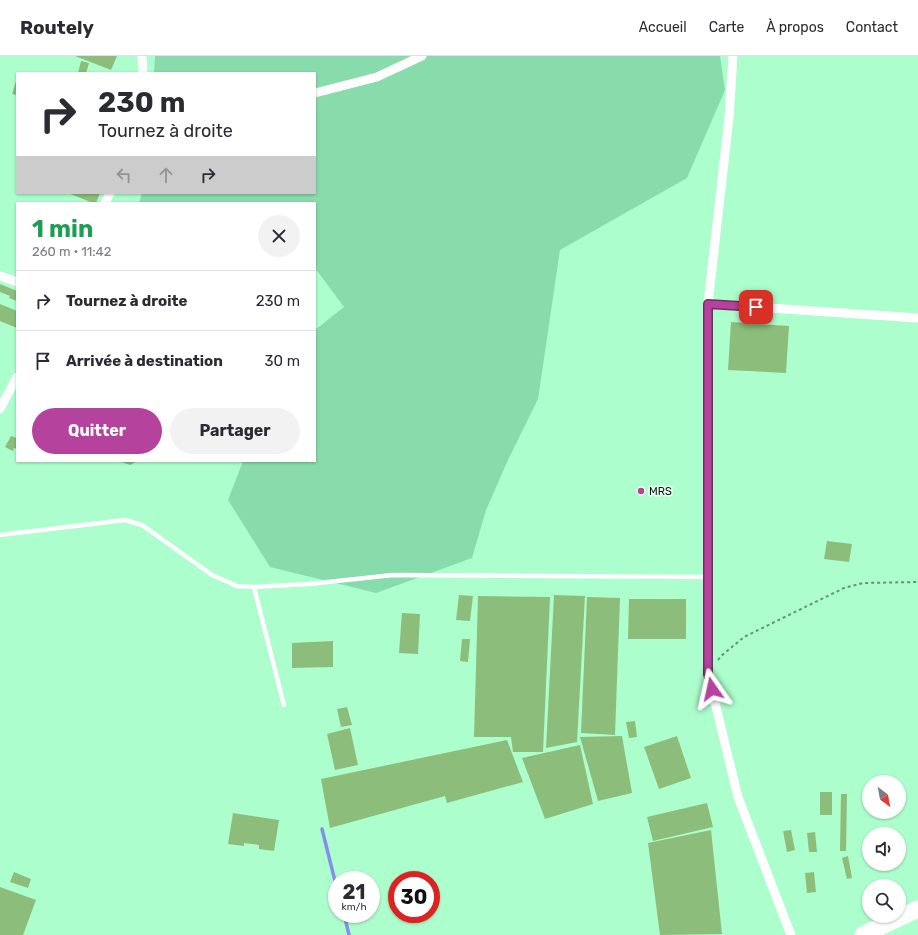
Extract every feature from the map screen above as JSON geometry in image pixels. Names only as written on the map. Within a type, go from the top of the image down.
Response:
[{"type":"highway","points":[[863,935],[918,909]]},
{"type":"street","points":[[142,56],[143,72]]},
{"type":"street","points":[[316,93],[377,77],[422,56]]},
{"type":"street","points":[[733,56],[729,118],[708,304],[708,674],[738,798],[791,935]]},
{"type":"street","points":[[0,276],[16,282]]},
{"type":"street","points":[[708,304],[918,318]]},
{"type":"street","points":[[0,409],[16,379]]},
{"type":"lane","points":[[0,534],[125,520],[142,525],[212,574],[237,586],[254,587],[309,584],[393,576],[708,577]]},
{"type":"lane","points":[[254,587],[284,705]]},
{"type":"path","points":[[708,674],[721,656],[744,637],[844,588],[863,583],[918,582]]},
{"type":"green space","points":[[155,56],[720,56],[725,90],[687,178],[560,250],[538,399],[508,460],[486,510],[472,558],[376,593],[270,567],[228,500],[243,462],[316,462],[316,329],[344,307],[316,269],[316,202],[139,202],[142,194],[316,194],[316,72],[154,72]]},
{"type":"building","points":[[75,56],[117,56],[111,70]]},
{"type":"building","points":[[81,61],[89,63],[86,72],[78,72]]},
{"type":"building","points":[[16,81],[16,95],[12,94]]},
{"type":"building","points":[[70,194],[100,194],[96,202],[90,202]]},
{"type":"building","points":[[0,284],[16,291],[16,301],[9,298],[10,296],[0,292]]},
{"type":"building","points":[[0,304],[16,311],[16,328],[0,321]]},
{"type":"building","points":[[731,322],[789,326],[786,373],[728,370]]},
{"type":"building","points":[[11,436],[16,438],[16,449],[14,448],[13,451],[5,447]]},
{"type":"building","points":[[122,462],[135,462],[130,465]]},
{"type":"building","points":[[827,541],[852,544],[849,562],[824,559]]},
{"type":"building","points":[[459,595],[473,596],[470,621],[456,620]]},
{"type":"building","points":[[554,595],[585,596],[577,742],[546,748]]},
{"type":"building","points":[[478,596],[550,597],[543,752],[513,752],[511,737],[474,737]]},
{"type":"building","points":[[587,597],[620,598],[615,735],[581,733]]},
{"type":"building","points":[[629,599],[686,599],[686,639],[628,639]]},
{"type":"building","points":[[402,613],[420,614],[418,654],[399,653]]},
{"type":"building","points":[[462,639],[470,639],[468,662],[460,661]]},
{"type":"building","points":[[333,641],[333,667],[292,668],[292,643]]},
{"type":"building","points":[[347,707],[352,725],[341,727],[337,709]]},
{"type":"building","points":[[635,721],[637,737],[629,738],[626,722]]},
{"type":"building","points":[[350,728],[358,765],[335,770],[327,734]]},
{"type":"building","points":[[622,736],[632,793],[598,801],[580,737]]},
{"type":"building","points":[[677,736],[691,778],[659,789],[644,747]]},
{"type":"building","points":[[507,740],[523,782],[447,803],[445,796],[330,828],[321,779]]},
{"type":"building","points":[[580,745],[593,804],[545,819],[522,758]]},
{"type":"building","points":[[820,792],[832,792],[832,815],[820,815]]},
{"type":"building","points":[[841,794],[847,794],[846,851],[840,851]]},
{"type":"building","points":[[707,803],[713,827],[653,841],[647,817]]},
{"type":"building","points":[[233,813],[279,820],[274,851],[259,849],[259,845],[244,843],[244,846],[228,844]]},
{"type":"building","points":[[711,830],[722,934],[660,935],[648,843]]},
{"type":"building","points":[[791,830],[795,850],[787,852],[783,831]]},
{"type":"building","points":[[815,832],[817,852],[809,852],[807,833]]},
{"type":"building","points":[[848,856],[852,878],[847,879],[842,858]]},
{"type":"building","points":[[14,872],[31,879],[28,888],[10,882]]},
{"type":"building","points":[[814,872],[816,892],[807,893],[805,873]]},
{"type":"building","points":[[0,887],[36,900],[23,935],[0,935]]},
{"type":"waterway","points":[[322,829],[332,871]]},
{"type":"waterway","points":[[346,923],[349,935]]},
{"type":"place","name":"MRS","points":[[641,491]]},
{"type":"route","points":[[712,689],[708,674],[708,304],[756,307]]}]
